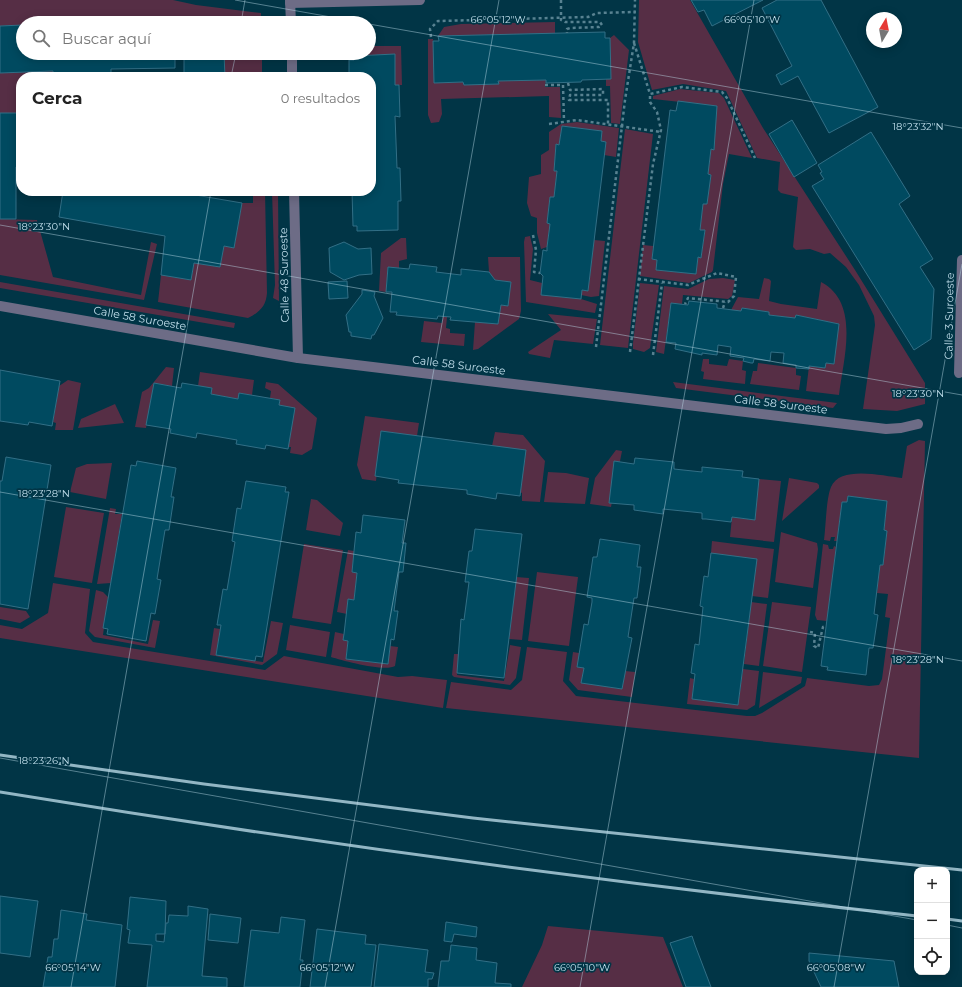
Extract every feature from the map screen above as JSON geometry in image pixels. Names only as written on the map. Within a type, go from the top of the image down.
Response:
[{"type":"street","points":[[291,16],[290,1],[420,0]]},
{"type":"street","points":[[292,60],[292,72]]},
{"type":"street","name":"Calle 48 Suroeste","points":[[294,196],[298,358]]},
{"type":"street","name":"Calle 3 Suroeste","points":[[959,373],[962,260]]},
{"type":"street","name":"Calle 58 Suroeste","points":[[0,306],[298,358],[886,429],[901,428],[918,424]]},
{"type":"path","points":[[561,0],[561,20],[566,22],[600,22],[602,24],[599,27],[570,28],[567,29],[567,33]]},
{"type":"path","points":[[596,347],[634,43],[635,0]]},
{"type":"path","points":[[430,37],[430,29],[438,21],[588,17],[597,13],[635,12]]},
{"type":"path","points":[[630,352],[653,164],[661,132],[660,121],[657,112],[650,102],[650,94],[634,43]]},
{"type":"path","points":[[568,83],[570,90],[603,89],[603,95],[570,95],[569,100],[608,100],[608,124]]},
{"type":"path","points":[[545,85],[563,85],[564,121]]},
{"type":"path","points":[[650,94],[682,87],[722,92],[727,98],[755,158]]},
{"type":"path","points":[[549,124],[577,120],[661,132]]},
{"type":"path","points":[[533,235],[536,250],[534,272],[540,273]]},
{"type":"path","points":[[638,280],[688,285],[717,273],[736,277],[734,296],[732,300],[725,302],[688,298],[685,304]]},
{"type":"path","points":[[652,355],[662,283]]},
{"type":"path","points":[[724,308],[725,302]]},
{"type":"path","points":[[810,632],[815,633],[814,646],[818,648],[823,627],[826,626]]},
{"type":"shaded area","points":[[0,0],[173,0],[196,5],[261,13],[261,16],[16,16],[16,25],[0,26]]},
{"type":"shaded area","points":[[639,0],[690,0],[763,128],[855,270],[925,383],[925,404],[897,411],[863,409],[875,325],[874,316],[859,285],[846,267],[830,253],[824,254],[810,249],[796,250],[793,247],[798,197],[781,193],[778,190],[780,162],[757,158],[726,91],[683,84],[652,90],[638,42]]},
{"type":"shaded area","points":[[555,22],[555,34],[438,36],[444,27],[461,24]]},
{"type":"shaded area","points":[[614,35],[629,50],[620,124],[611,123],[610,86],[606,86],[606,79],[611,79],[610,38]]},
{"type":"shaded area","points":[[428,39],[433,39],[434,83],[463,82],[464,85],[498,84],[498,81],[546,80],[545,87],[560,87],[561,118],[549,117],[549,96],[441,99],[442,114],[439,122],[431,123],[428,115]]},
{"type":"shaded area","points":[[376,46],[401,46],[402,85],[395,85],[395,54],[376,55]]},
{"type":"shaded area","points":[[224,60],[262,60],[262,72],[225,72]]},
{"type":"shaded area","points":[[53,71],[53,72],[26,72]]},
{"type":"shaded area","points":[[16,72],[16,113],[0,113],[0,73]]},
{"type":"shaded area","points":[[680,89],[719,93],[724,98],[752,158],[729,154],[723,184],[713,270],[712,272],[689,283],[640,276],[643,245],[653,246],[652,259],[657,260],[656,270],[696,274],[698,257],[701,257],[705,231],[700,230],[703,204],[707,204],[711,175],[708,174],[711,149],[714,150],[717,106],[653,99],[653,96]]},
{"type":"shaded area","points":[[577,122],[619,128],[616,157],[604,155],[606,142],[601,141],[602,131],[562,126],[559,145],[556,144],[554,170],[557,171],[554,197],[550,197],[547,223],[550,224],[547,247],[541,249],[537,233],[537,218],[531,216],[527,203],[529,177],[541,174],[541,155],[549,150],[549,132],[561,124]]},
{"type":"shaded area","points":[[625,129],[653,134],[628,348],[600,345]]},
{"type":"shaded area","points":[[253,196],[265,196],[267,293],[262,308],[248,318],[158,302],[161,275],[191,280],[194,263],[220,267],[224,246],[234,248],[242,203],[253,203]]},
{"type":"shaded area","points":[[272,196],[278,196],[279,301],[273,298],[275,285]]},
{"type":"shaded area","points":[[0,219],[37,220],[53,277],[141,295],[151,242],[157,244],[144,300],[0,275]]},
{"type":"shaded area","points":[[530,236],[533,249],[530,280],[542,283],[541,295],[581,299],[597,304],[595,313],[526,302],[524,242],[525,237]]},
{"type":"shaded area","points":[[401,238],[406,238],[407,259],[399,261],[399,268],[388,267],[386,292],[379,291],[381,253]]},
{"type":"shaded area","points":[[594,240],[605,241],[599,296],[591,297],[581,295],[582,290],[588,291]]},
{"type":"shaded area","points":[[488,257],[520,257],[521,311],[519,319],[478,349],[473,350],[475,322],[498,324],[501,305],[508,306],[510,282],[495,280],[489,272]]},
{"type":"shaded area","points":[[723,278],[735,280],[732,296],[728,299],[683,295],[682,304],[671,303],[664,354],[656,352],[664,286],[688,289],[709,279]]},
{"type":"shaded area","points":[[764,278],[771,281],[769,301],[781,304],[817,309],[821,282],[833,291],[841,304],[845,318],[846,333],[846,349],[839,395],[806,391],[809,366],[824,368],[826,363],[834,364],[839,324],[796,315],[795,318],[769,315],[769,312],[742,308],[741,311],[731,310],[738,297],[759,299]]},
{"type":"shaded area","points":[[0,282],[235,323],[234,328],[0,288]]},
{"type":"shaded area","points":[[640,283],[659,285],[650,348],[644,352],[633,349]]},
{"type":"shaded area","points":[[548,314],[597,319],[593,344],[554,340],[550,358],[529,354],[528,352],[561,330]]},
{"type":"shaded area","points":[[443,317],[447,317],[446,328],[450,329],[450,333],[465,334],[464,346],[421,342],[424,321],[442,323]]},
{"type":"shaded area","points":[[703,359],[709,359],[709,364],[727,366],[729,359],[743,361],[742,370],[746,371],[745,384],[703,379],[704,372],[701,371]]},
{"type":"shaded area","points":[[758,363],[796,368],[796,375],[801,376],[799,390],[750,384],[753,371],[757,371]]},
{"type":"shaded area","points":[[166,367],[174,368],[172,386],[154,383],[146,428],[135,427],[142,392],[149,388]]},
{"type":"shaded area","points":[[200,372],[254,380],[252,395],[239,393],[238,399],[211,394],[212,388],[198,386]]},
{"type":"shaded area","points":[[68,380],[81,383],[73,430],[55,430],[56,423],[53,422],[59,386]]},
{"type":"shaded area","points":[[266,382],[278,384],[317,418],[312,449],[302,455],[290,453],[291,447],[288,447],[279,405],[280,400],[270,398],[271,391],[265,388]]},
{"type":"shaded area","points":[[673,382],[837,403],[833,408],[676,388]]},
{"type":"shaded area","points":[[115,404],[124,423],[78,428],[81,419]]},
{"type":"shaded area","points":[[365,416],[419,423],[417,436],[381,431],[376,481],[362,479],[357,465]]},
{"type":"shaded area","points":[[495,432],[523,435],[545,461],[540,502],[522,501],[522,493],[492,446]]},
{"type":"shaded area","points":[[919,440],[925,441],[919,758],[446,708],[451,682],[511,690],[522,680],[527,647],[567,652],[563,681],[576,696],[747,716],[755,716],[762,713],[805,686],[807,678],[869,686],[879,685],[882,679],[890,618],[885,617],[888,594],[877,593],[880,565],[883,565],[887,531],[884,530],[887,501],[848,496],[847,502],[842,502],[837,541],[834,541],[835,537],[831,537],[830,541],[824,540],[828,498],[831,487],[836,480],[843,476],[852,474],[874,474],[902,478],[907,446]]},
{"type":"shaded area","points":[[616,450],[622,451],[611,507],[590,504],[595,478]]},
{"type":"shaded area","points":[[112,463],[106,499],[70,492],[76,468],[87,464]]},
{"type":"shaded area","points":[[548,472],[566,473],[589,478],[585,504],[544,502]]},
{"type":"shaded area","points":[[789,478],[817,483],[819,488],[782,521]]},
{"type":"shaded area","points":[[759,479],[781,481],[774,542],[730,537],[732,517],[755,520]]},
{"type":"shaded area","points":[[311,499],[317,500],[343,523],[340,536],[306,530]]},
{"type":"shaded area","points":[[66,507],[104,513],[92,583],[54,577]]},
{"type":"shaded area","points":[[110,508],[116,509],[115,514],[122,514],[111,583],[97,584]]},
{"type":"shaded area","points":[[781,532],[817,543],[818,549],[813,588],[775,582]]},
{"type":"shaded area","points":[[712,541],[774,549],[768,598],[752,596],[711,553]]},
{"type":"shaded area","points":[[304,544],[343,550],[331,624],[292,618]]},
{"type":"shaded area","points":[[823,544],[828,545],[829,549],[833,549],[834,546],[836,547],[827,621],[817,620],[815,615]]},
{"type":"shaded area","points":[[348,550],[354,551],[352,571],[357,573],[354,600],[348,599],[347,614],[337,612]]},
{"type":"shaded area","points":[[537,572],[578,577],[569,646],[528,641]]},
{"type":"shaded area","points":[[516,577],[529,578],[522,640],[509,639]]},
{"type":"shaded area","points":[[53,583],[90,589],[85,633],[93,642],[265,670],[284,656],[398,677],[412,676],[447,680],[443,708],[0,638],[0,625],[22,629],[48,613]]},
{"type":"shaded area","points":[[96,590],[103,592],[108,597],[103,635],[148,644],[153,620],[160,621],[155,648],[95,637],[89,631]]},
{"type":"shaded area","points":[[751,602],[767,604],[759,666],[744,664]]},
{"type":"shaded area","points":[[772,602],[811,607],[802,672],[763,666]]},
{"type":"shaded area","points":[[0,607],[26,611],[30,617],[20,623],[0,619]]},
{"type":"shaded area","points":[[271,621],[283,623],[277,654],[262,665],[210,655],[214,628],[220,629],[216,655],[263,662]]},
{"type":"shaded area","points":[[290,625],[330,632],[326,657],[286,650]]},
{"type":"shaded area","points":[[335,632],[344,634],[348,641],[346,659],[388,664],[390,646],[398,647],[395,666],[390,668],[374,667],[331,657]]},
{"type":"shaded area","points":[[510,645],[521,647],[516,678],[510,685],[454,677],[452,675],[454,654],[459,654],[457,675],[504,681]]},
{"type":"shaded area","points":[[573,652],[579,653],[584,668],[582,683],[622,689],[625,671],[635,672],[632,697],[578,690],[569,680]]},
{"type":"shaded area","points":[[743,669],[759,671],[755,705],[747,710],[687,704],[690,678],[694,679],[692,699],[738,705]]},
{"type":"shaded area","points":[[763,672],[802,677],[801,683],[759,708]]},
{"type":"shaded area","points":[[548,926],[663,937],[683,987],[522,987],[542,945]]},
{"type":"building","points":[[691,0],[763,0],[712,26],[704,10],[698,12]]},
{"type":"building","points":[[777,0],[821,0],[878,107],[829,133],[798,76],[781,85],[776,75],[792,66],[762,8]]},
{"type":"building","points":[[16,25],[16,60],[175,60],[175,68],[111,69],[111,72],[53,71],[0,73],[0,26]]},
{"type":"building","points":[[605,32],[605,38],[610,38],[611,79],[546,83],[546,80],[498,81],[499,84],[464,85],[463,82],[434,83],[433,41],[439,41],[438,36]]},
{"type":"building","points":[[395,54],[395,85],[399,85],[400,117],[395,116],[397,168],[400,168],[401,201],[398,201],[398,230],[357,231],[357,226],[353,226],[352,196],[376,196],[376,72],[349,72],[349,60],[376,60],[376,55]]},
{"type":"building","points":[[184,60],[224,60],[225,72],[184,72]]},
{"type":"building","points":[[678,101],[717,106],[714,150],[711,149],[708,174],[711,175],[707,204],[703,204],[700,230],[705,230],[701,258],[698,257],[696,274],[656,270],[657,260],[652,259],[670,110],[676,111]]},
{"type":"building","points":[[0,113],[16,113],[16,219],[0,219]]},
{"type":"building","points":[[792,120],[817,163],[794,177],[769,134]]},
{"type":"building","points":[[562,126],[602,131],[601,141],[606,142],[588,291],[582,290],[581,299],[541,295],[543,276],[540,273],[543,250],[547,251],[550,224],[547,223],[550,197],[554,197],[557,171],[554,171],[556,144],[559,145]]},
{"type":"building","points":[[871,132],[910,196],[899,204],[933,259],[920,267],[934,289],[931,339],[914,350],[812,186],[824,179],[820,173],[822,172],[818,165]]},
{"type":"building","points":[[62,196],[201,196],[242,203],[234,248],[224,246],[220,267],[194,263],[191,280],[161,275],[165,236],[59,217]]},
{"type":"building","points":[[344,242],[358,249],[371,248],[372,274],[359,275],[344,280],[330,272],[329,248]]},
{"type":"building","points":[[410,264],[437,267],[436,272],[461,275],[461,269],[489,272],[495,280],[511,282],[508,306],[501,305],[498,324],[450,320],[451,317],[438,316],[437,319],[396,315],[397,312],[390,312],[392,292],[386,292],[388,267],[409,269]]},
{"type":"building","points":[[347,281],[348,298],[329,299],[328,282]]},
{"type":"building","points":[[362,290],[375,292],[374,296],[383,318],[371,339],[351,336],[351,332],[349,332],[346,315],[362,294]]},
{"type":"building","points":[[689,301],[717,304],[717,308],[741,311],[742,308],[769,312],[769,315],[795,318],[796,315],[839,324],[834,364],[826,363],[825,368],[809,366],[809,369],[796,368],[796,365],[783,363],[784,353],[771,352],[770,361],[754,359],[753,363],[751,363],[743,361],[744,358],[730,356],[731,347],[718,345],[717,355],[702,353],[702,355],[675,349],[676,343],[666,342],[671,303],[688,305]]},
{"type":"building","points":[[0,370],[60,381],[52,426],[29,422],[28,425],[0,421]]},
{"type":"building","points":[[154,383],[181,388],[182,383],[212,388],[211,394],[238,399],[239,393],[280,400],[279,405],[295,408],[288,449],[266,445],[265,449],[236,444],[237,440],[197,433],[196,438],[170,433],[171,429],[146,425]]},
{"type":"building","points":[[381,431],[526,450],[520,496],[497,493],[496,499],[467,494],[467,490],[398,483],[399,480],[375,476]]},
{"type":"building","points":[[6,457],[51,465],[28,609],[0,604],[0,481],[2,481]]},
{"type":"building","points":[[635,458],[674,462],[674,469],[702,472],[702,467],[743,471],[742,477],[759,479],[755,520],[732,517],[731,522],[702,519],[702,513],[663,509],[663,514],[634,510],[634,505],[609,503],[614,461],[634,464]]},
{"type":"building","points":[[137,461],[176,468],[171,497],[174,497],[169,530],[165,530],[157,579],[161,580],[155,614],[151,613],[146,641],[107,634],[108,629],[103,628],[131,465],[136,466]]},
{"type":"building","points":[[246,481],[286,487],[285,492],[289,492],[262,657],[256,656],[255,661],[216,655],[221,625],[217,625],[223,589],[227,590],[235,542],[232,541],[237,508],[241,509]]},
{"type":"building","points":[[848,496],[887,501],[884,530],[887,531],[883,565],[880,565],[874,614],[878,615],[873,648],[869,648],[866,675],[827,670],[828,667],[821,666],[842,502],[847,502]]},
{"type":"building","points":[[363,515],[405,520],[402,543],[406,543],[403,572],[399,572],[394,611],[398,611],[394,640],[391,639],[388,664],[346,659],[348,641],[343,640],[348,599],[354,600],[357,573],[352,572],[356,532],[361,533]]},
{"type":"building","points":[[475,529],[522,534],[504,678],[457,673],[461,619],[464,620],[469,582],[465,582],[469,551],[472,551]]},
{"type":"building","points":[[600,539],[640,545],[637,567],[641,567],[637,598],[634,598],[628,637],[632,638],[622,689],[581,683],[584,668],[577,667],[584,624],[588,625],[592,602],[592,598],[587,597],[593,557],[597,557]]},
{"type":"building","points":[[711,553],[757,559],[738,705],[692,699],[695,674],[691,673],[695,644],[699,645],[703,607],[700,606],[704,576],[708,577]]},
{"type":"building","points":[[0,896],[38,901],[30,957],[0,953]]},
{"type":"building","points":[[130,897],[166,901],[165,932],[169,915],[188,916],[188,906],[208,909],[202,976],[227,978],[227,987],[147,987],[152,945],[128,943],[130,930],[127,929]],"holes":[[[156,934],[165,934],[164,942],[156,941]]]},
{"type":"building","points":[[61,910],[87,914],[86,920],[122,925],[115,987],[43,987],[48,957],[52,957],[54,939],[58,939]]},
{"type":"building","points":[[210,914],[241,918],[238,943],[208,940]]},
{"type":"building","points":[[281,917],[305,920],[300,960],[303,960],[300,987],[244,987],[251,930],[279,933]]},
{"type":"building","points":[[446,922],[477,927],[476,937],[454,934],[452,942],[444,941]]},
{"type":"building","points":[[317,929],[366,935],[365,944],[376,945],[371,987],[310,987]]},
{"type":"building","points":[[692,936],[711,987],[686,987],[670,943]]},
{"type":"building","points":[[379,944],[428,950],[425,972],[434,973],[432,979],[428,979],[428,987],[374,987]]},
{"type":"building","points":[[451,945],[477,948],[476,960],[497,963],[495,983],[511,984],[511,987],[438,987],[441,961],[449,961]]},
{"type":"building","points":[[809,953],[894,961],[899,987],[821,987],[809,961]]},
{"type":"railway","points":[[0,755],[204,784],[473,818],[962,870]]},
{"type":"railway","points":[[0,792],[343,845],[687,890],[914,916]]},
{"type":"railway","points":[[950,919],[962,921]]}]
